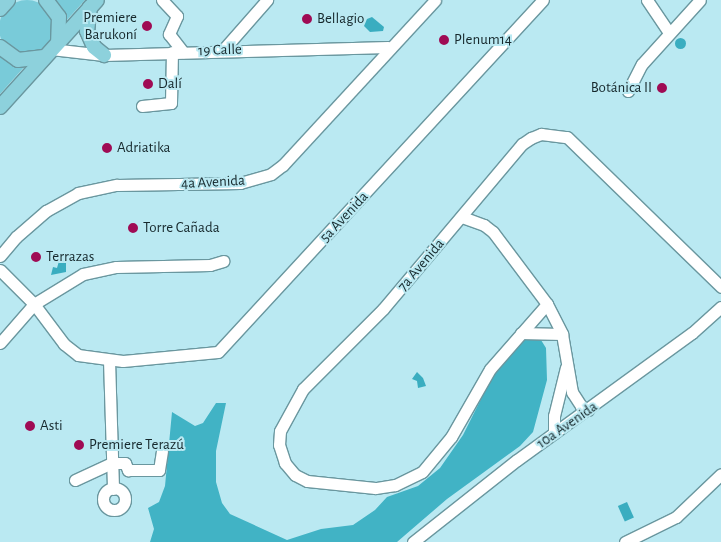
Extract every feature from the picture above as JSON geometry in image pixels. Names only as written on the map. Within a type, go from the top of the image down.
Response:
[{"type":"main road","points":[[0,47],[18,60],[37,60],[51,49],[59,17],[46,0]]},
{"type":"main road","points":[[0,107],[93,4]]},
{"type":"main road","points":[[93,4],[87,31],[94,47],[104,55]]},
{"type":"street","points":[[142,106],[171,104],[177,52],[169,36],[177,16],[162,0]]},
{"type":"street","points":[[223,50],[268,0]]},
{"type":"street","name":"4a Avenida","points":[[0,256],[16,237],[46,211],[78,193],[117,185],[240,182],[271,174],[283,166],[388,47],[434,0]]},
{"type":"street","name":"5a Avenida","points":[[0,270],[34,304],[70,349],[85,357],[109,360],[210,354],[224,348],[543,0]]},
{"type":"street","points":[[647,0],[669,33]]},
{"type":"street","points":[[628,91],[642,64],[700,0]]},
{"type":"street","name":"19 Calle","points":[[51,49],[104,55],[223,50],[388,47]]},
{"type":"street","name":"7a Avenida","points":[[547,304],[479,384],[438,456],[422,472],[401,482],[375,488],[314,482],[300,478],[289,468],[280,450],[280,432],[285,419],[303,389],[383,310],[522,144],[541,134],[567,137],[721,287]]},
{"type":"street","points":[[462,217],[484,225],[493,232],[547,304],[562,334],[572,392],[581,406],[588,410]]},
{"type":"street","points":[[0,343],[34,304],[73,278],[94,271],[223,261]]},
{"type":"street","name":"10a Avenida","points":[[412,542],[554,433],[588,410],[692,332],[721,307]]},
{"type":"street","points":[[521,333],[562,334]]},
{"type":"street","points":[[109,360],[113,489]]},
{"type":"street","points":[[554,433],[555,410],[566,365]]},
{"type":"street","points":[[75,480],[112,463],[125,463],[128,470],[159,470],[162,451]]},
{"type":"street","points":[[625,542],[676,517],[721,474]]},
{"type":"shaded area","points":[[21,0],[33,0],[43,4],[51,12],[55,28],[51,44],[43,52],[33,56],[21,56],[11,52],[3,44],[-1,34],[-1,22],[3,12],[11,4]]},
{"type":"shaded area","points":[[55,0],[85,0],[66,21]]},
{"type":"shaded area","points":[[372,17],[384,27],[383,31],[370,32],[364,26],[367,19]]},
{"type":"shaded area","points":[[678,38],[682,38],[685,43],[684,47],[678,48],[675,45],[675,41]]},
{"type":"shaded area","points":[[0,55],[25,66],[0,94]]},
{"type":"shaded area","points":[[66,259],[66,272],[51,275],[53,267],[57,268],[59,261]]},
{"type":"shaded area","points":[[532,338],[541,340],[546,348],[547,380],[533,432],[520,446],[447,499],[397,542],[150,542],[154,529],[148,508],[159,502],[165,486],[172,412],[195,426],[203,423],[216,403],[226,403],[216,451],[216,482],[222,503],[230,514],[287,540],[321,529],[353,525],[375,510],[387,497],[418,486],[440,468],[463,435],[492,377],[522,341]]},
{"type":"shaded area","points":[[417,372],[423,378],[426,386],[418,388],[417,381],[412,379]]},
{"type":"shaded area","points":[[627,502],[634,518],[625,522],[618,506]]},
{"type":"place","name":"Bellagio","points":[[307,19]]},
{"type":"place","name":"Premiere Barukoní","points":[[147,26]]},
{"type":"place","name":"Plenum14","points":[[444,40]]},
{"type":"place","name":"Dalí","points":[[148,84]]},
{"type":"place","name":"Botánica II","points":[[662,88]]},
{"type":"place","name":"Adriatika","points":[[107,148]]},
{"type":"place","name":"Torre Cañada","points":[[133,228]]},
{"type":"place","name":"Terrazas","points":[[36,257]]},
{"type":"place","name":"Asti","points":[[30,426]]},
{"type":"place","name":"Premiere Terazú","points":[[79,445]]}]
